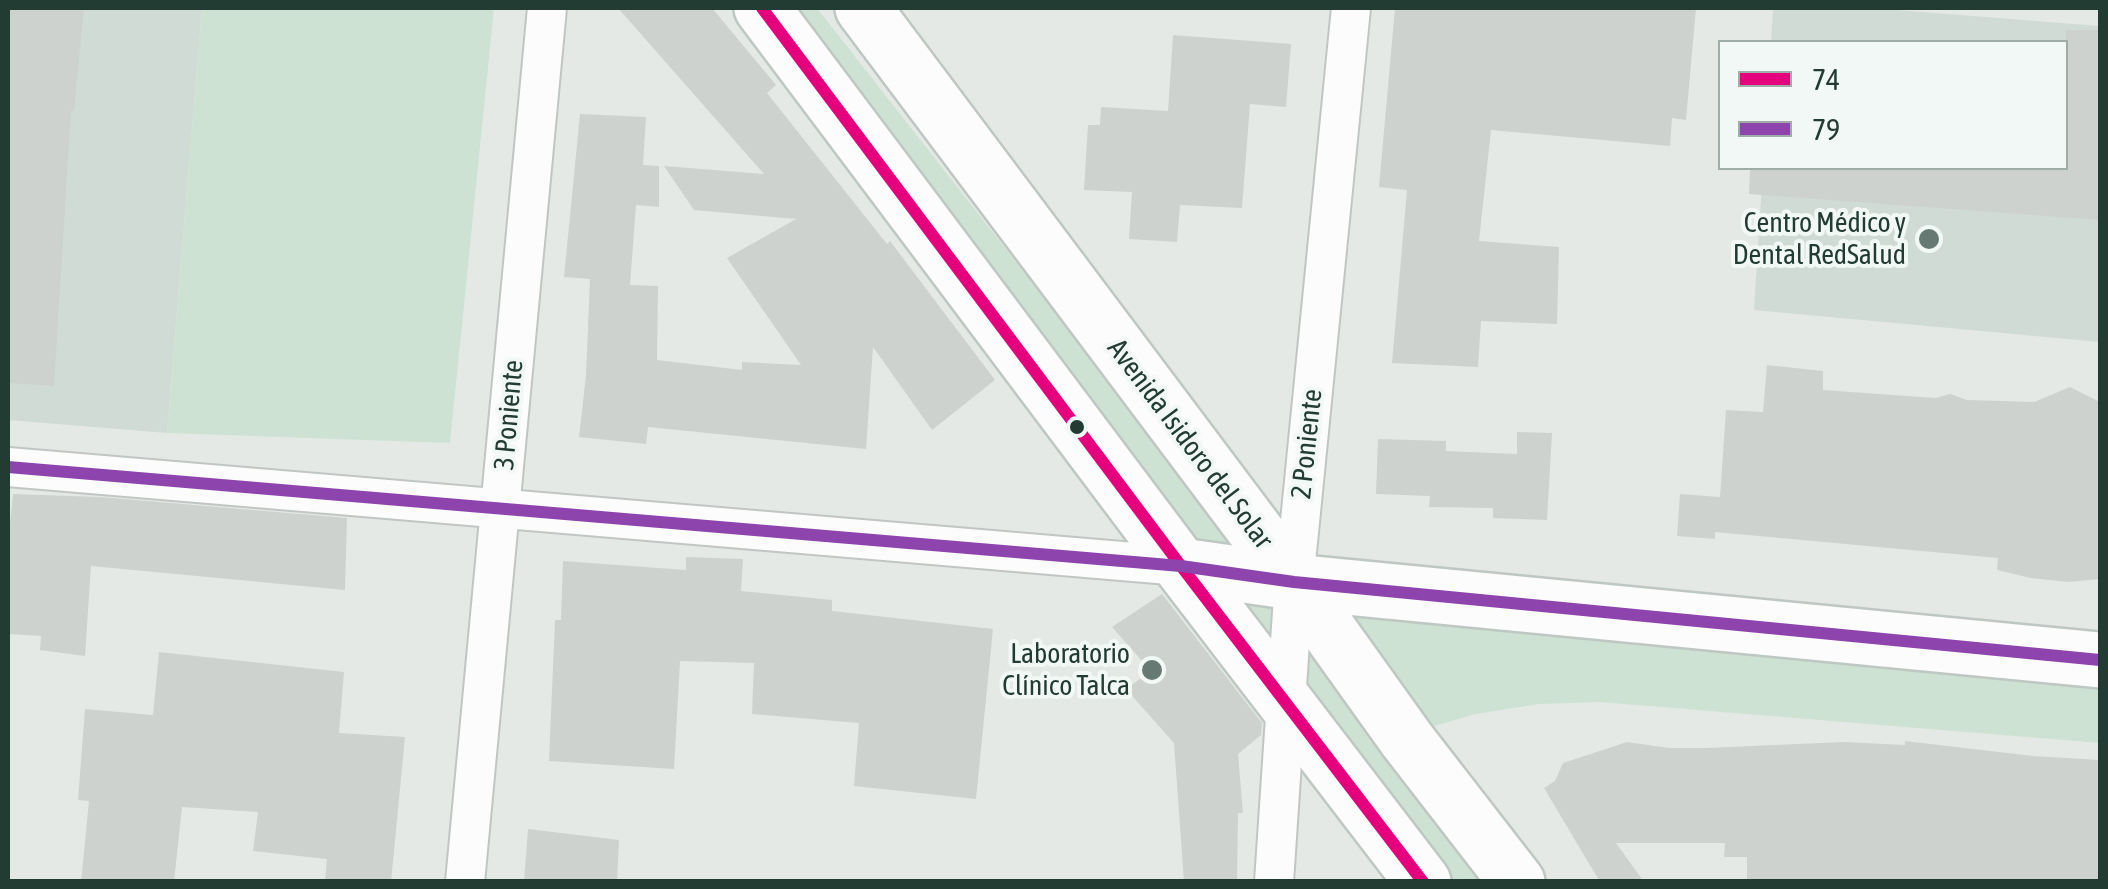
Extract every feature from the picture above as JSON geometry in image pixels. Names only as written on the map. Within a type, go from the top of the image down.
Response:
[{"type":"main road","points":[[762,8],[1423,882]]},
{"type":"main road","name":"Avenida Isidoro del Solar","points":[[862,8],[1294,582],[1406,740],[1517,882]]},
{"type":"main road","points":[[1181,566],[1294,582],[2100,660]]},
{"type":"street","name":"3 Poniente","points":[[465,882],[547,8]]},
{"type":"street","name":"2 Poniente","points":[[1274,882],[1294,582],[1351,8]]},
{"type":"street","points":[[8,468],[1181,566]]},
{"type":"shaded area","points":[[8,8],[202,8],[167,433],[8,420]]},
{"type":"shaded area","name":"Centro Médico y Dental RedSalud","points":[[1773,8],[1872,8],[2100,26],[2100,342],[1754,310],[1763,170],[2068,170],[2068,40],[1771,40]]},
{"type":"green space","points":[[202,8],[494,8],[450,443],[167,433]]},
{"type":"green space","points":[[774,8],[817,8],[1273,590],[1491,881],[1444,881]]},
{"type":"green space","points":[[1348,603],[2100,675],[2100,743],[1600,702],[1539,704],[1476,714],[1427,728],[1338,621]]},
{"type":"building","points":[[8,8],[84,8],[71,111],[54,386],[8,383]]},
{"type":"building","points":[[618,8],[712,8],[776,85],[767,93],[887,244],[890,241],[995,380],[932,430],[873,347],[866,449],[648,427],[646,444],[579,437],[590,279],[564,277],[580,114],[646,117],[643,165],[659,166],[659,207],[636,205],[630,285],[658,286],[657,360],[742,370],[742,362],[801,365],[727,258],[796,219],[694,210],[664,166],[764,174]]},
{"type":"building","points":[[1395,8],[1696,8],[1686,120],[1672,118],[1670,146],[1491,130],[1479,241],[1559,247],[1557,324],[1481,321],[1478,367],[1392,363],[1407,190],[1379,187]]},
{"type":"building","points":[[2066,30],[2100,30],[2100,220],[1749,194],[1750,170],[2068,170]]},
{"type":"building","points":[[1173,35],[1291,44],[1286,107],[1250,104],[1242,208],[1180,205],[1177,242],[1129,239],[1132,192],[1084,190],[1088,125],[1100,125],[1101,107],[1168,111]]},
{"type":"building","points":[[1767,365],[1823,371],[1823,390],[1935,398],[1950,394],[1967,400],[2034,402],[2070,387],[2100,402],[2100,579],[2068,582],[2031,578],[1997,570],[1998,558],[1715,532],[1715,539],[1677,536],[1680,494],[1720,497],[1726,410],[1763,412]]},
{"type":"building","points":[[1517,432],[1552,433],[1547,520],[1493,518],[1493,508],[1429,507],[1430,496],[1376,494],[1378,439],[1446,441],[1446,451],[1517,454]]},
{"type":"building","points":[[13,494],[100,497],[347,518],[345,590],[91,566],[85,656],[40,650],[41,636],[8,634],[8,542]]},
{"type":"building","points":[[686,557],[743,559],[741,591],[832,600],[832,611],[993,629],[976,799],[854,786],[859,723],[752,714],[754,663],[680,661],[674,769],[549,761],[555,620],[561,620],[563,561],[686,570]]},
{"type":"building","points":[[1162,594],[1262,723],[1261,735],[1238,754],[1243,813],[1238,813],[1237,882],[1184,882],[1174,743],[1126,689],[1151,671],[1112,627]]},
{"type":"building","points":[[159,652],[344,672],[339,733],[405,737],[391,882],[325,882],[327,859],[253,851],[258,812],[182,807],[174,882],[81,882],[89,801],[78,800],[85,709],[153,715]]},
{"type":"building","points":[[1905,741],[2100,760],[2100,882],[1747,882],[1747,857],[1724,857],[1725,843],[1616,843],[1644,882],[1600,882],[1544,788],[1555,781],[1563,763],[1627,742],[1706,748],[1844,742],[1905,745]]},
{"type":"building","points":[[528,829],[619,840],[617,882],[524,882]]},
{"type":"transit line","name":"74","points":[[762,8],[1423,882]]},
{"type":"transit line","name":"79","points":[[8,467],[1181,566],[1294,582],[2100,660]]},
{"type":"place","name":"Centro Médico y Dental RedSalud","points":[[1929,239]]},
{"type":"place","name":"Laboratorio Clínico Talca","points":[[1152,670]]}]
